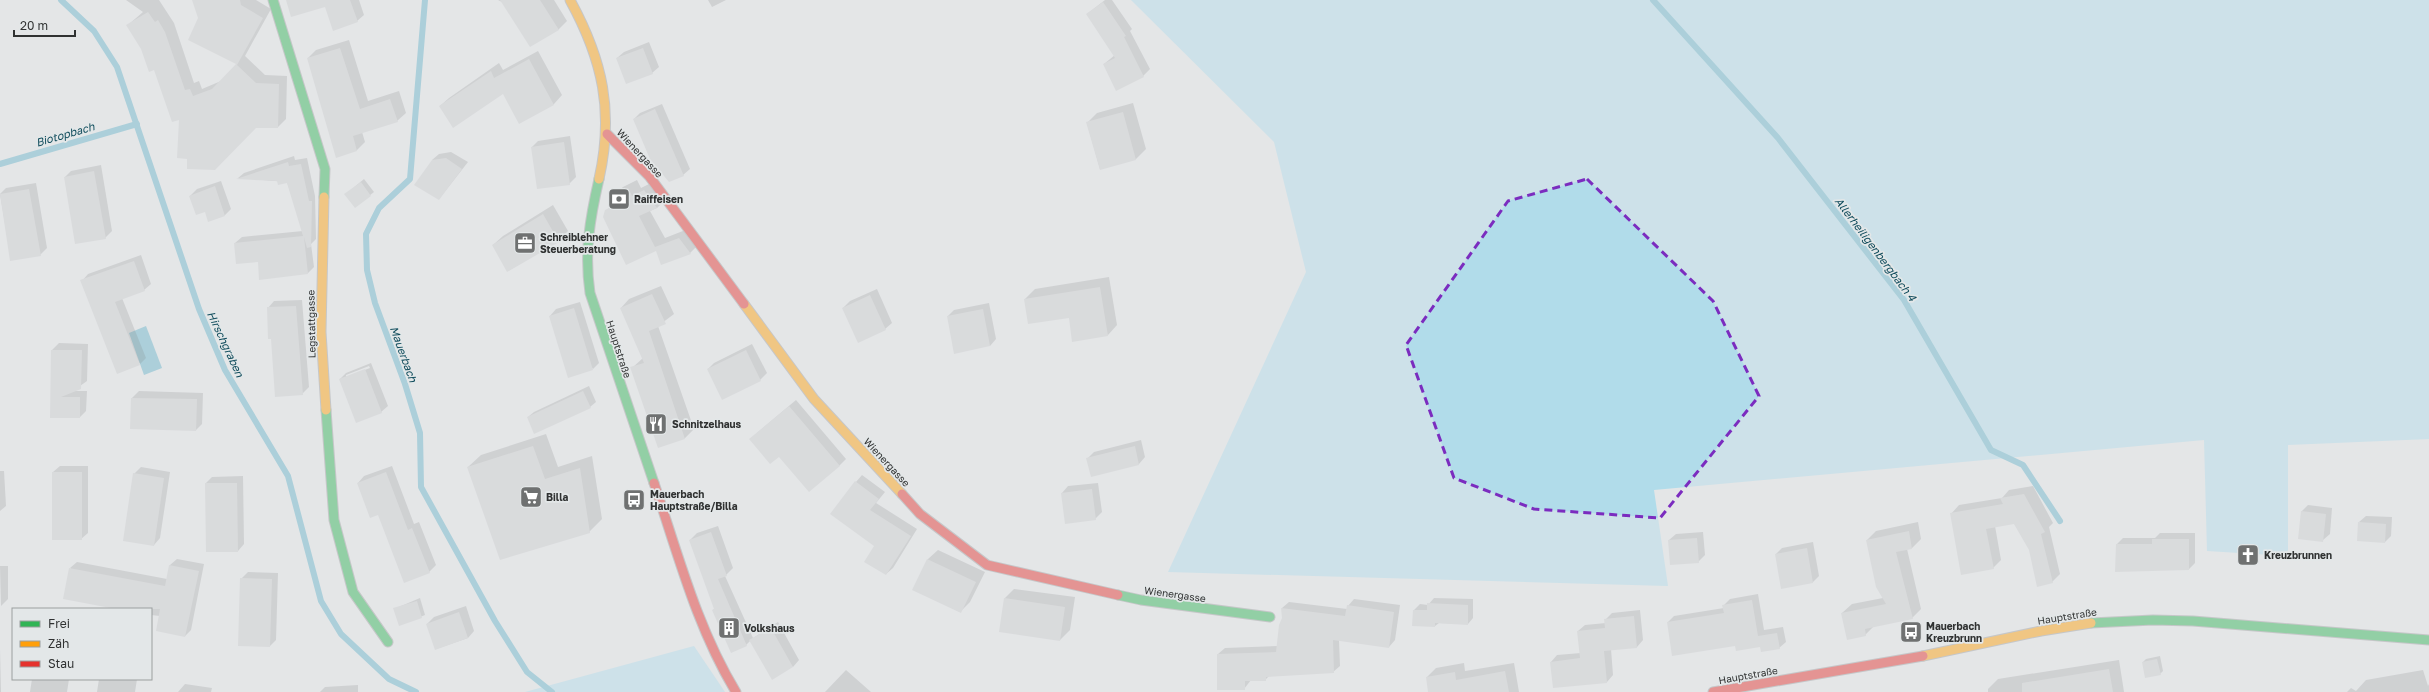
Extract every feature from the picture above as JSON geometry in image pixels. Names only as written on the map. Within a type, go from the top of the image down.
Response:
[{"type":"street","name":"Legstattgasse","points":[[273,0],[324,169],[321,332],[334,520],[353,592],[388,642]]},
{"type":"street","name":"Hauptstraße","points":[[570,0],[589,40],[598,69],[606,111],[607,134],[586,236],[587,274],[590,293],[702,625],[719,664],[736,692]]},
{"type":"street","name":"Wienergasse","points":[[607,134],[649,176],[814,399],[920,514],[986,565],[1141,600],[1270,618]]},
{"type":"street","name":"Hauptstraße","points":[[1714,692],[1919,657],[2039,632],[2114,621],[2200,622],[2374,638],[2429,640]]},
{"type":"highlighted area","points":[[1587,179],[1713,301],[1759,396],[1660,518],[1534,509],[1454,478],[1406,345],[1508,201]]},
{"type":"shaded area","points":[[1131,0],[2429,0],[2429,439],[2288,445],[2288,556],[2207,551],[2204,440],[1654,490],[1668,586],[1168,572],[1306,272],[1274,142]]},
{"type":"shaded area","points":[[146,326],[162,368],[144,375],[129,333]]},
{"type":"shaded area","points":[[694,646],[725,692],[525,692]]},
{"type":"building","points":[[192,0],[240,0],[241,5],[263,18],[237,65],[256,83],[279,84],[278,128],[256,128],[215,170],[187,169],[187,159],[177,158],[179,120],[172,122],[154,70],[149,72],[141,49],[126,25],[148,12],[155,22],[158,20],[165,32],[185,90],[190,89],[193,96],[212,89],[236,64],[188,40],[198,18]]},
{"type":"building","points":[[286,0],[350,0],[358,22],[333,31],[325,7],[291,17]]},
{"type":"building","points":[[500,0],[540,0],[559,30],[530,47]]},
{"type":"building","points":[[1103,2],[1126,36],[1124,37],[1144,77],[1116,91],[1103,64],[1115,58],[1086,14]]},
{"type":"building","points":[[340,48],[360,109],[390,99],[398,122],[353,136],[357,151],[336,158],[307,58]]},
{"type":"building","points":[[643,48],[653,74],[626,84],[616,58]]},
{"type":"building","points":[[529,59],[554,105],[519,124],[503,94],[453,128],[439,106],[491,71],[494,78]]},
{"type":"building","points":[[655,109],[684,176],[669,182],[650,159],[633,119]]},
{"type":"building","points":[[1123,112],[1136,160],[1100,170],[1086,122]]},
{"type":"building","points":[[564,142],[570,185],[537,189],[531,147]]},
{"type":"building","points":[[446,158],[462,169],[439,200],[414,185],[432,160]]},
{"type":"building","points":[[288,162],[289,166],[301,164],[309,201],[312,201],[311,247],[307,248],[304,237],[308,274],[259,280],[258,262],[236,264],[234,243],[303,236],[287,183],[278,185],[277,181],[236,179]]},
{"type":"building","points":[[94,171],[106,239],[75,244],[64,177]]},
{"type":"building","points":[[361,182],[371,196],[355,208],[344,194]]},
{"type":"building","points":[[215,186],[225,216],[208,222],[205,212],[196,215],[189,196]]},
{"type":"building","points":[[628,188],[632,196],[644,190],[657,208],[639,216],[655,247],[679,238],[691,254],[661,265],[656,251],[626,265],[603,217],[605,210],[617,204],[612,196]]},
{"type":"building","points":[[29,189],[41,256],[10,261],[0,194]]},
{"type":"building","name":"Schreiblehner Steuerberatung","points":[[543,214],[559,242],[507,272],[492,245]]},
{"type":"building","points":[[134,261],[145,291],[115,302],[140,365],[117,374],[80,280]]},
{"type":"building","points":[[1100,287],[1108,336],[1072,342],[1069,318],[1028,324],[1024,299]]},
{"type":"building","points":[[652,294],[666,324],[649,331],[685,439],[658,448],[630,367],[644,363],[620,308]]},
{"type":"building","points":[[870,295],[886,330],[858,343],[842,308]]},
{"type":"building","points":[[296,306],[303,395],[275,397],[271,339],[268,339],[267,307]]},
{"type":"building","points":[[574,308],[593,370],[568,378],[549,316]]},
{"type":"building","points":[[983,309],[990,346],[954,354],[947,316]]},
{"type":"building","points":[[51,350],[82,350],[81,389],[61,397],[80,397],[80,418],[50,418]]},
{"type":"building","points":[[746,350],[761,381],[722,400],[707,369]]},
{"type":"building","points":[[365,369],[382,413],[356,423],[339,379]]},
{"type":"building","points":[[583,391],[591,408],[534,434],[527,417]]},
{"type":"building","points":[[131,398],[197,399],[196,431],[130,429]]},
{"type":"building","points":[[789,406],[840,466],[809,492],[779,457],[770,464],[749,439]]},
{"type":"building","name":"Billa","points":[[533,446],[545,479],[580,468],[590,533],[500,560],[467,467]]},
{"type":"building","points":[[1135,446],[1139,465],[1091,477],[1086,458]]},
{"type":"building","points":[[52,472],[82,472],[82,540],[52,540]]},
{"type":"building","points":[[386,472],[408,530],[412,528],[430,573],[404,583],[378,515],[370,518],[357,483]]},
{"type":"building","points":[[133,473],[164,478],[154,546],[123,541]]},
{"type":"building","points":[[855,481],[879,499],[870,510],[911,536],[886,575],[864,562],[874,546],[830,514]]},
{"type":"building","points":[[205,483],[237,483],[238,552],[206,552]]},
{"type":"building","points":[[1092,489],[1096,520],[1065,524],[1061,493]]},
{"type":"building","points":[[2024,494],[2045,532],[2041,534],[2053,583],[2037,587],[2029,550],[2014,524],[1986,529],[1994,569],[1961,575],[1950,513],[2003,504],[2000,498]]},
{"type":"building","points":[[2301,511],[2326,514],[2323,542],[2298,539]]},
{"type":"building","points":[[2358,522],[2386,524],[2385,543],[2357,541]]},
{"type":"building","points":[[1909,531],[1912,549],[1896,552],[1913,619],[1865,629],[1866,636],[1847,640],[1841,613],[1886,604],[1876,587],[1866,540]]},
{"type":"building","points":[[711,532],[727,576],[718,579],[747,646],[731,653],[712,610],[714,609],[689,540]]},
{"type":"building","points":[[1697,538],[1699,563],[1670,565],[1668,540]]},
{"type":"building","points":[[2152,539],[2189,539],[2189,570],[2115,572],[2116,544],[2152,544]]},
{"type":"building","points":[[1807,548],[1813,583],[1781,589],[1775,554]]},
{"type":"building","points":[[927,559],[976,582],[961,613],[912,590]]},
{"type":"building","points":[[169,565],[199,571],[185,637],[156,631],[160,609],[111,608],[63,599],[69,568],[165,586]]},
{"type":"building","points":[[240,578],[272,579],[270,647],[238,646]]},
{"type":"building","points":[[1004,598],[1065,607],[1060,641],[999,632]]},
{"type":"building","points":[[1752,600],[1758,636],[1777,633],[1780,649],[1761,652],[1760,647],[1736,651],[1735,646],[1672,656],[1667,622],[1724,613],[1722,605]]},
{"type":"building","points":[[417,601],[422,618],[399,626],[393,608]]},
{"type":"building","points":[[1427,603],[1468,605],[1468,625],[1435,623],[1435,627],[1412,626],[1413,610],[1427,610]]},
{"type":"building","points":[[1347,605],[1394,612],[1389,648],[1333,640],[1334,673],[1266,677],[1266,681],[1245,681],[1245,690],[1217,690],[1217,654],[1276,652],[1279,625],[1282,618],[1281,608],[1345,616]]},
{"type":"building","points":[[459,612],[468,638],[435,650],[426,624]]},
{"type":"building","points":[[1634,616],[1637,648],[1604,651],[1607,683],[1553,688],[1550,662],[1580,658],[1577,631],[1605,628],[1604,619]]},
{"type":"building","points":[[771,628],[793,667],[772,680],[749,640]]},
{"type":"building","points":[[2157,659],[2161,675],[2145,678],[2142,662]]},
{"type":"building","points":[[2109,669],[2113,692],[2022,692],[2022,683]]},
{"type":"building","points":[[1505,671],[1509,692],[1428,692],[1426,677],[1455,672],[1456,680]]},
{"type":"waterway","name":"Hirschgraben","points":[[61,0],[94,31],[117,67],[199,309],[225,370],[288,476],[321,601],[341,634],[389,679],[416,692]]},
{"type":"waterway","name":"Mauerbach","points":[[425,0],[410,179],[379,208],[366,234],[367,270],[375,303],[405,384],[420,433],[421,487],[495,621],[527,672],[552,692]]},
{"type":"waterway","name":"Allerheiligenbergbach 4","points":[[1653,0],[1778,138],[1904,300],[1991,450],[2023,465],[2060,521]]},
{"type":"waterway","name":"Biotopbach","points":[[0,164],[137,124]]},
{"type":"traffic: fast","points":[[273,0],[325,169],[324,197]]},
{"type":"traffic: fast","points":[[599,179],[589,236],[588,278],[590,293],[654,483]]},
{"type":"traffic: fast","points":[[326,410],[334,520],[353,592],[388,642]]},
{"type":"traffic: fast","points":[[1118,595],[1141,600],[1270,617]]},
{"type":"traffic: fast","points":[[2091,623],[2153,620],[2193,621],[2429,640]]},
{"type":"traffic: slow","points":[[570,0],[591,44],[598,65],[602,87],[605,109],[605,131],[599,179]]},
{"type":"traffic: slow","points":[[324,197],[321,332],[326,410]]},
{"type":"traffic: slow","points":[[744,304],[814,399],[902,494]]},
{"type":"traffic: slow","points":[[1923,656],[2041,631],[2091,623]]},
{"type":"traffic: jam","points":[[607,134],[649,176],[744,304]]},
{"type":"traffic: jam","points":[[654,483],[699,616],[722,668],[736,692]]},
{"type":"traffic: jam","points":[[902,494],[920,514],[987,565],[1118,595]]},
{"type":"traffic: jam","points":[[1713,692],[1923,656]]},
{"type":"place","name":"Raiffeisen","points":[[619,199]]},
{"type":"place","name":"Schreiblehner Steuerberatung","points":[[525,243]]},
{"type":"place","name":"Schnitzelhaus","points":[[656,424]]},
{"type":"place","name":"Billa","points":[[531,497]]},
{"type":"place","name":"Mauerbach Hauptstraße/Billa","points":[[634,500]]},
{"type":"place","name":"Kreuzbrunnen","points":[[2248,555]]},
{"type":"place","name":"Volkshaus","points":[[729,628]]},
{"type":"place","name":"Mauerbach Kreuzbrunn","points":[[1911,632]]}]
